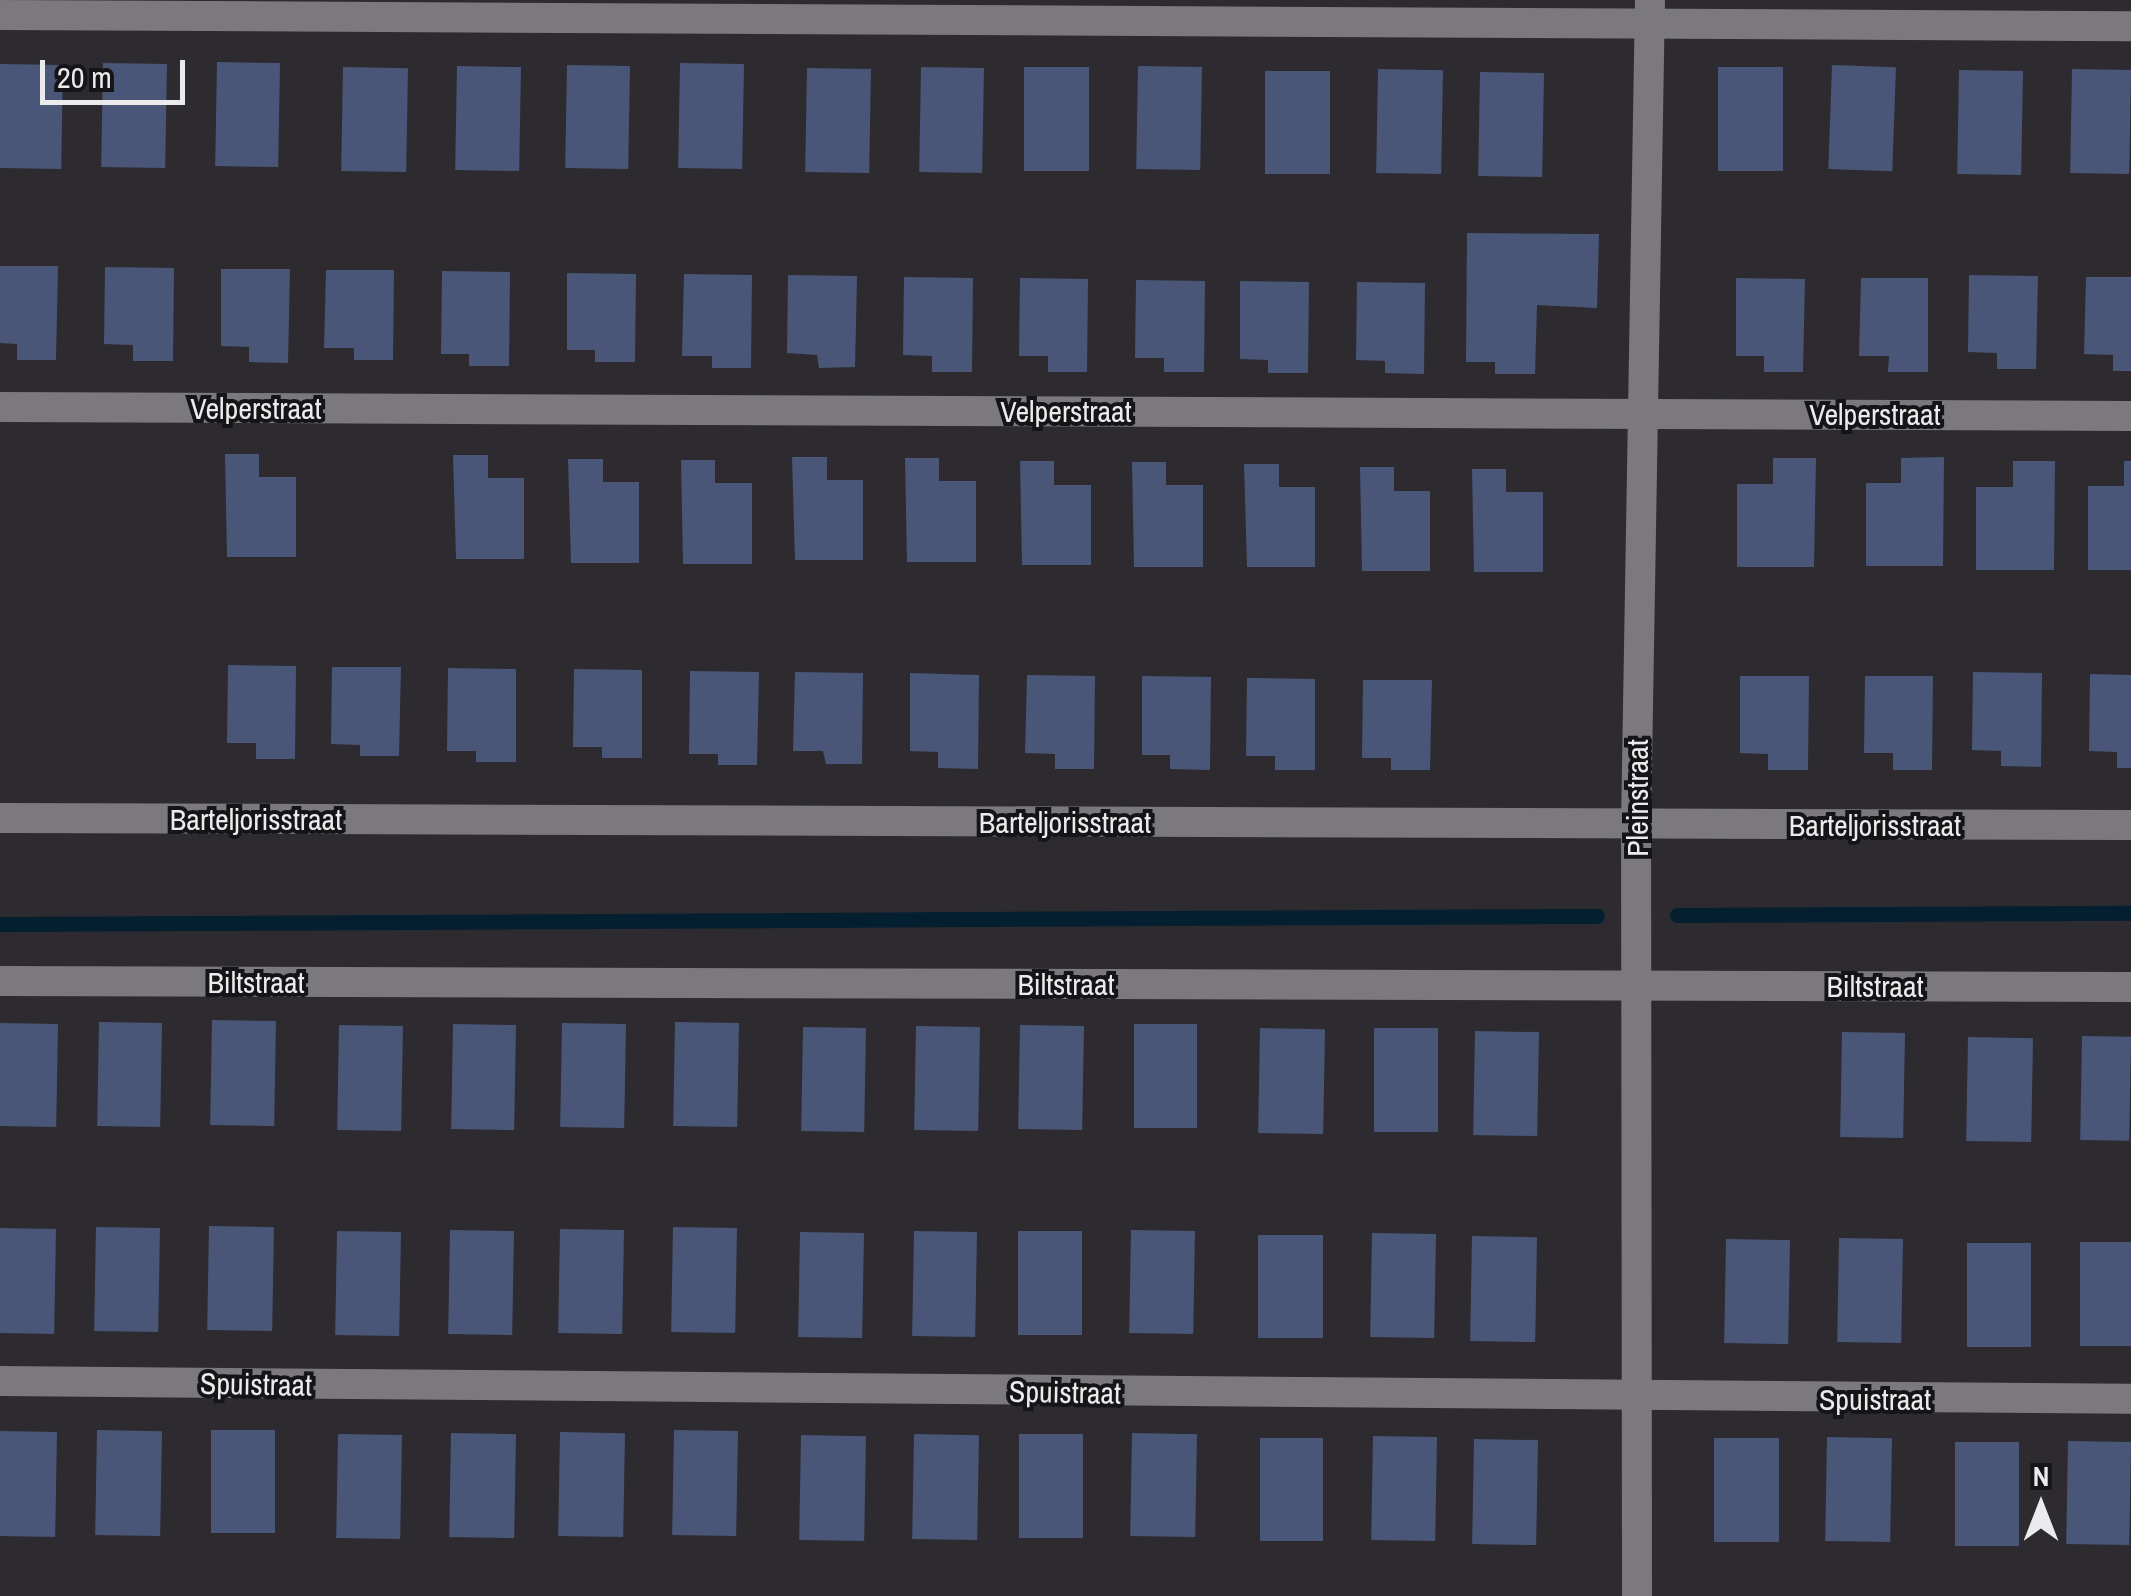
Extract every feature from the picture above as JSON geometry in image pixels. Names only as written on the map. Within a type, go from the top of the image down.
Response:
[{"type":"street","points":[[0,16],[1650,13],[2131,26]]},
{"type":"street","name":"Pleinstraat","points":[[1638,1596],[1636,824],[1650,13]]},
{"type":"street","name":"Velperstraat","points":[[0,408],[2131,416]]},
{"type":"street","name":"Barteljorisstraat","points":[[0,818],[2131,824]]},
{"type":"street","name":"Biltstraat","points":[[0,981],[2131,987]]},
{"type":"street","name":"Spuistraat","points":[[0,1381],[1638,1399],[2131,1399]]},
{"type":"building","points":[[217,62],[280,63],[278,167],[215,166]]},
{"type":"building","points":[[103,63],[167,64],[165,168],[101,167]]},
{"type":"building","points":[[680,63],[744,64],[742,169],[678,168]]},
{"type":"building","points":[[0,64],[63,65],[61,169],[0,168]]},
{"type":"building","points":[[567,65],[630,66],[628,169],[565,168]]},
{"type":"building","points":[[1832,65],[1896,67],[1892,171],[1828,169]]},
{"type":"building","points":[[457,66],[521,67],[519,171],[455,170]]},
{"type":"building","points":[[1138,66],[1202,67],[1200,170],[1136,169]]},
{"type":"building","points":[[343,67],[408,68],[406,172],[341,171]]},
{"type":"building","points":[[921,67],[984,68],[982,173],[919,172]]},
{"type":"building","points":[[1024,67],[1089,67],[1089,171],[1024,171]]},
{"type":"building","points":[[1718,67],[1783,67],[1783,171],[1718,171]]},
{"type":"building","points":[[807,68],[871,69],[869,173],[805,172]]},
{"type":"building","points":[[1378,69],[1443,70],[1441,174],[1376,173]]},
{"type":"building","points":[[2072,69],[2131,70],[2129,174],[2070,173]]},
{"type":"building","points":[[1959,70],[2023,71],[2021,175],[1957,174]]},
{"type":"building","points":[[1265,71],[1330,71],[1330,174],[1265,174]]},
{"type":"building","points":[[1480,72],[1544,73],[1542,177],[1478,176]]},
{"type":"building","points":[[1467,233],[1599,234],[1597,308],[1537,305],[1535,374],[1495,374],[1495,362],[1466,362]]},
{"type":"building","points":[[0,266],[58,266],[56,360],[17,360],[17,344],[0,343]]},
{"type":"building","points":[[105,267],[174,268],[173,361],[133,361],[133,345],[104,344]]},
{"type":"building","points":[[221,269],[290,269],[288,363],[249,362],[249,347],[221,346]]},
{"type":"building","points":[[326,270],[394,270],[393,360],[354,360],[354,348],[324,348]]},
{"type":"building","points":[[442,271],[510,272],[509,366],[469,366],[469,354],[441,354]]},
{"type":"building","points":[[567,273],[636,274],[635,362],[595,362],[595,350],[567,350]]},
{"type":"building","points":[[684,274],[752,275],[751,368],[712,368],[712,356],[682,356]]},
{"type":"building","points":[[788,275],[857,276],[855,367],[819,368],[817,355],[787,353]]},
{"type":"building","points":[[1969,275],[2038,276],[2036,369],[1997,369],[1997,353],[1968,352]]},
{"type":"building","points":[[904,277],[973,278],[972,372],[932,372],[932,356],[903,355]]},
{"type":"building","points":[[2086,277],[2131,277],[2131,371],[2113,371],[2113,355],[2084,354]]},
{"type":"building","points":[[1020,278],[1088,279],[1087,372],[1048,372],[1048,356],[1019,356]]},
{"type":"building","points":[[1736,278],[1805,279],[1803,372],[1764,372],[1764,356],[1736,356]]},
{"type":"building","points":[[1861,278],[1928,278],[1928,372],[1888,372],[1889,356],[1859,356]]},
{"type":"building","points":[[1136,280],[1205,281],[1204,372],[1164,372],[1164,358],[1135,358]]},
{"type":"building","points":[[1240,281],[1309,282],[1308,373],[1268,373],[1268,360],[1240,359]]},
{"type":"building","points":[[1357,282],[1425,283],[1424,374],[1385,373],[1385,361],[1356,360]]},
{"type":"building","points":[[225,454],[259,454],[259,477],[296,477],[296,557],[227,557]]},
{"type":"building","points":[[453,455],[488,455],[488,478],[524,478],[524,559],[456,559]]},
{"type":"building","points":[[792,457],[827,457],[827,480],[863,480],[863,560],[795,560]]},
{"type":"building","points":[[1944,457],[1943,566],[1866,566],[1866,483],[1901,483],[1901,458]]},
{"type":"building","points":[[905,458],[939,458],[939,481],[976,481],[976,562],[907,562]]},
{"type":"building","points":[[1773,458],[1816,458],[1814,567],[1737,567],[1737,484],[1773,484]]},
{"type":"building","points":[[568,459],[603,459],[603,482],[639,482],[639,563],[571,563]]},
{"type":"building","points":[[681,460],[715,460],[715,483],[752,483],[752,564],[683,564]]},
{"type":"building","points":[[1020,461],[1054,461],[1054,485],[1091,485],[1091,565],[1022,565]]},
{"type":"building","points":[[2013,461],[2055,461],[2054,570],[1976,570],[1976,487],[2013,487]]},
{"type":"building","points":[[2124,461],[2131,461],[2131,570],[2088,570],[2088,486],[2124,486]]},
{"type":"building","points":[[1132,462],[1166,462],[1166,485],[1203,485],[1203,567],[1134,567]]},
{"type":"building","points":[[1244,464],[1279,464],[1279,487],[1315,487],[1315,567],[1247,567]]},
{"type":"building","points":[[1360,467],[1394,467],[1394,491],[1430,491],[1430,571],[1362,571]]},
{"type":"building","points":[[1472,469],[1506,469],[1506,492],[1543,492],[1543,572],[1474,572]]},
{"type":"building","points":[[228,665],[296,666],[295,759],[256,759],[256,743],[227,743]]},
{"type":"building","points":[[332,667],[401,667],[399,756],[360,756],[360,745],[331,744]]},
{"type":"building","points":[[448,668],[516,669],[516,762],[476,762],[476,751],[447,751]]},
{"type":"building","points":[[574,669],[642,670],[642,758],[602,758],[602,747],[573,747]]},
{"type":"building","points":[[690,671],[759,672],[757,765],[718,765],[718,754],[689,754]]},
{"type":"building","points":[[795,672],[863,673],[862,764],[826,764],[823,751],[793,751]]},
{"type":"building","points":[[1973,672],[2042,673],[2041,767],[2001,766],[2001,751],[1972,750]]},
{"type":"building","points":[[910,673],[979,675],[978,769],[938,768],[938,752],[910,751]]},
{"type":"building","points":[[2090,674],[2131,675],[2131,768],[2117,768],[2117,752],[2089,751]]},
{"type":"building","points":[[1027,675],[1095,676],[1094,769],[1055,769],[1055,754],[1025,753]]},
{"type":"building","points":[[1142,676],[1211,677],[1210,770],[1170,769],[1170,755],[1142,755]]},
{"type":"building","points":[[1740,676],[1809,676],[1808,770],[1768,770],[1768,754],[1740,753]]},
{"type":"building","points":[[1865,676],[1933,676],[1932,770],[1893,770],[1893,753],[1864,753]]},
{"type":"building","points":[[1247,678],[1315,679],[1315,770],[1275,770],[1275,756],[1246,756]]},
{"type":"building","points":[[1363,680],[1432,680],[1430,770],[1391,770],[1391,758],[1362,758]]},
{"type":"building","points":[[212,1020],[276,1021],[274,1126],[210,1125]]},
{"type":"building","points":[[99,1022],[162,1023],[160,1127],[97,1126]]},
{"type":"building","points":[[675,1022],[739,1023],[737,1127],[673,1126]]},
{"type":"building","points":[[0,1023],[58,1024],[56,1127],[0,1126]]},
{"type":"building","points":[[562,1023],[626,1024],[624,1128],[560,1127]]},
{"type":"building","points":[[453,1024],[516,1025],[514,1130],[451,1129]]},
{"type":"building","points":[[1134,1024],[1197,1024],[1197,1128],[1134,1128]]},
{"type":"building","points":[[339,1025],[403,1026],[401,1131],[337,1130]]},
{"type":"building","points":[[1020,1025],[1084,1026],[1082,1130],[1018,1129]]},
{"type":"building","points":[[916,1026],[980,1027],[978,1131],[914,1130]]},
{"type":"building","points":[[803,1027],[866,1028],[864,1132],[801,1131]]},
{"type":"building","points":[[1260,1028],[1325,1029],[1323,1134],[1258,1133]]},
{"type":"building","points":[[1374,1028],[1438,1028],[1438,1132],[1374,1132]]},
{"type":"building","points":[[1475,1031],[1539,1032],[1537,1136],[1473,1135]]},
{"type":"building","points":[[1842,1032],[1905,1033],[1903,1138],[1840,1137]]},
{"type":"building","points":[[2082,1036],[2131,1037],[2129,1141],[2080,1140]]},
{"type":"building","points":[[1968,1037],[2033,1038],[2031,1142],[1966,1141]]},
{"type":"building","points":[[209,1226],[274,1227],[272,1331],[207,1330]]},
{"type":"building","points":[[96,1227],[160,1228],[158,1332],[94,1331]]},
{"type":"building","points":[[673,1227],[737,1228],[735,1333],[671,1332]]},
{"type":"building","points":[[0,1228],[56,1229],[54,1334],[0,1333]]},
{"type":"building","points":[[560,1229],[624,1230],[622,1334],[558,1333]]},
{"type":"building","points":[[450,1230],[514,1231],[512,1335],[448,1334]]},
{"type":"building","points":[[1131,1230],[1195,1231],[1193,1334],[1129,1333]]},
{"type":"building","points":[[337,1231],[401,1232],[399,1336],[335,1335]]},
{"type":"building","points":[[914,1231],[977,1232],[975,1337],[912,1336]]},
{"type":"building","points":[[1018,1231],[1082,1231],[1082,1335],[1018,1335]]},
{"type":"building","points":[[800,1232],[864,1233],[862,1338],[798,1337]]},
{"type":"building","points":[[1372,1233],[1436,1234],[1434,1338],[1370,1337]]},
{"type":"building","points":[[1258,1235],[1323,1235],[1323,1338],[1258,1338]]},
{"type":"building","points":[[1472,1236],[1537,1237],[1535,1342],[1470,1341]]},
{"type":"building","points":[[1839,1238],[1903,1239],[1901,1343],[1837,1342]]},
{"type":"building","points":[[1726,1239],[1790,1240],[1788,1344],[1724,1343]]},
{"type":"building","points":[[2080,1242],[2131,1242],[2131,1346],[2080,1346]]},
{"type":"building","points":[[1967,1243],[2031,1243],[2031,1347],[1967,1347]]},
{"type":"building","points":[[97,1430],[162,1431],[160,1536],[95,1535]]},
{"type":"building","points":[[211,1430],[275,1430],[275,1533],[211,1533]]},
{"type":"building","points":[[674,1430],[738,1431],[736,1536],[672,1535]]},
{"type":"building","points":[[0,1431],[57,1432],[55,1537],[0,1536]]},
{"type":"building","points":[[560,1432],[625,1433],[623,1537],[558,1536]]},
{"type":"building","points":[[451,1433],[516,1434],[514,1538],[449,1537]]},
{"type":"building","points":[[1132,1433],[1197,1434],[1195,1537],[1130,1536]]},
{"type":"building","points":[[338,1434],[402,1435],[400,1539],[336,1538]]},
{"type":"building","points":[[914,1434],[979,1435],[977,1540],[912,1539]]},
{"type":"building","points":[[1019,1434],[1083,1434],[1083,1538],[1019,1538]]},
{"type":"building","points":[[801,1435],[866,1436],[864,1541],[799,1540]]},
{"type":"building","points":[[1373,1436],[1437,1437],[1435,1541],[1371,1540]]},
{"type":"building","points":[[1827,1437],[1892,1438],[1890,1542],[1825,1541]]},
{"type":"building","points":[[1260,1438],[1323,1438],[1323,1541],[1260,1541]]},
{"type":"building","points":[[1714,1438],[1779,1438],[1779,1542],[1714,1542]]},
{"type":"building","points":[[1474,1439],[1538,1440],[1536,1545],[1472,1544]]},
{"type":"building","points":[[2068,1441],[2131,1442],[2129,1545],[2066,1544]]},
{"type":"building","points":[[1955,1442],[2019,1442],[2019,1546],[1955,1546]]},
{"type":"waterway","points":[[1677,915],[2131,913]]},
{"type":"waterway","points":[[0,924],[1597,916]]}]
